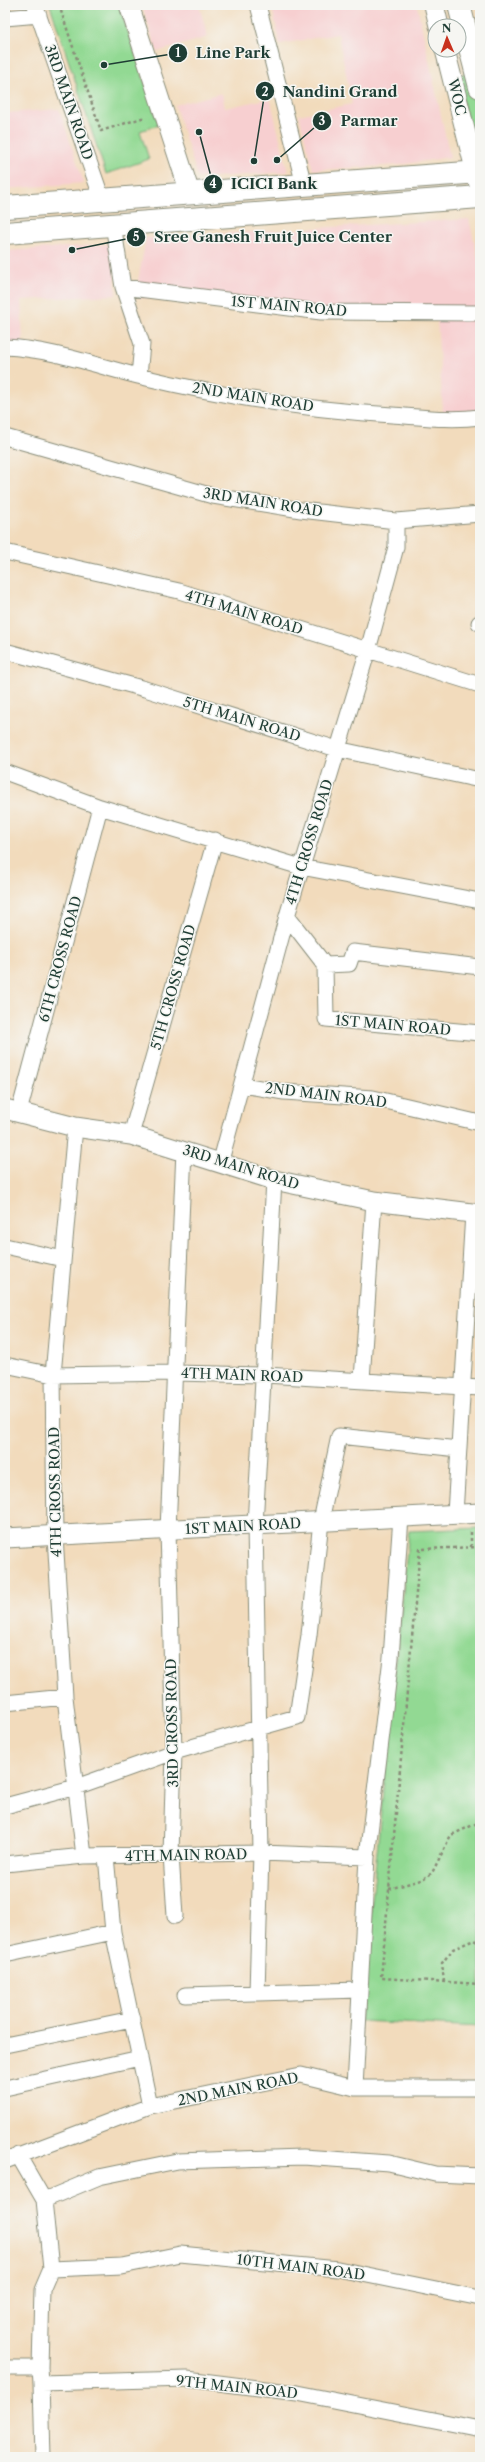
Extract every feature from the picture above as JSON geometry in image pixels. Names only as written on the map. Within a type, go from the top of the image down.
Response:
[{"type":"main road","points":[[459,5],[480,87]]},
{"type":"main road","points":[[5,207],[190,192],[304,185],[478,178]]},
{"type":"main road","points":[[5,233],[480,197]]},
{"type":"street","points":[[129,5],[190,192]]},
{"type":"street","points":[[258,5],[304,185]]},
{"type":"street","points":[[434,5],[437,18]]},
{"type":"street","points":[[5,18],[37,10]]},
{"type":"street","name":"3RD MAIN ROAD","points":[[37,10],[102,199]]},
{"type":"street","name":"WOC","points":[[447,58],[478,178]]},
{"type":"street","points":[[113,224],[122,287],[142,344],[139,376]]},
{"type":"street","name":"1ST MAIN ROAD","points":[[122,287],[321,312],[480,313]]},
{"type":"street","name":"2ND MAIN ROAD","points":[[5,347],[32,348],[139,376],[235,397],[374,414],[461,420],[480,418]]},
{"type":"street","name":"3RD MAIN ROAD","points":[[5,436],[213,496],[301,510],[396,521],[480,514]]},
{"type":"street","name":"4TH CROSS ROAD","points":[[220,1164],[301,867],[368,650],[396,547],[396,521]]},
{"type":"street","name":"4TH MAIN ROAD","points":[[5,552],[179,591],[480,685]]},
{"type":"street","name":"5TH MAIN ROAD","points":[[5,651],[145,689],[337,749],[480,780]]},
{"type":"street","points":[[5,772],[100,807],[215,840],[301,867],[480,901]]},
{"type":"street","name":"6TH CROSS ROAD","points":[[12,1110],[100,807]]},
{"type":"street","name":"5TH CROSS ROAD","points":[[131,1135],[215,840]]},
{"type":"street","points":[[287,916],[325,965],[349,964],[353,952],[480,967]]},
{"type":"street","name":"1ST MAIN ROAD","points":[[325,965],[326,1019],[480,1033]]},
{"type":"street","name":"2ND MAIN ROAD","points":[[242,1085],[284,1092],[373,1098],[480,1123]]},
{"type":"street","name":"3RD MAIN ROAD","points":[[12,1110],[76,1127],[131,1135],[184,1150],[220,1164],[274,1180],[374,1201],[476,1213]]},
{"type":"street","name":"4TH CROSS ROAD","points":[[76,1127],[53,1375],[55,1536],[65,1697],[84,1856]]},
{"type":"street","name":"3RD CROSS ROAD","points":[[175,1916],[171,1855],[174,1752],[168,1530],[184,1150]]},
{"type":"street","points":[[257,1992],[261,1853],[255,1525],[265,1375],[274,1180]]},
{"type":"street","points":[[362,1380],[374,1201]]},
{"type":"street","points":[[455,1514],[461,1387],[476,1242],[476,1213]]},
{"type":"street","points":[[5,1246],[63,1259]]},
{"type":"street","name":"4TH MAIN ROAD","points":[[5,1365],[53,1375],[175,1373],[265,1375],[480,1388]]},
{"type":"street","points":[[5,1806],[76,1787],[174,1752],[297,1717],[309,1635],[321,1521],[338,1436],[458,1449]]},
{"type":"street","name":"1ST MAIN ROAD","points":[[5,1538],[480,1513]]},
{"type":"street","points":[[355,2088],[367,1857],[390,1658],[401,1517]]},
{"type":"street","points":[[5,1703],[65,1697]]},
{"type":"street","name":"4TH MAIN ROAD","points":[[5,1864],[84,1856],[261,1853],[367,1857]]},
{"type":"street","points":[[106,1856],[113,1932],[150,2106]]},
{"type":"street","points":[[5,1955],[113,1932]]},
{"type":"street","points":[[185,1996],[257,1992],[360,1990]]},
{"type":"street","points":[[5,2045],[132,2019]]},
{"type":"street","points":[[5,2088],[140,2058]]},
{"type":"street","name":"2ND MAIN ROAD","points":[[11,2158],[150,2106],[301,2076],[355,2088],[480,2088]]},
{"type":"street","points":[[44,2200],[99,2177],[177,2161],[303,2157],[389,2163],[435,2174],[480,2176]]},
{"type":"street","points":[[11,2158],[44,2200],[51,2269],[42,2290],[40,2368],[43,2457]]},
{"type":"street","name":"10TH MAIN ROAD","points":[[51,2269],[122,2266],[180,2254],[338,2269],[480,2298]]},
{"type":"street","points":[[5,2368],[40,2368]]},
{"type":"street","name":"9TH MAIN ROAD","points":[[41,2383],[187,2379],[297,2393],[480,2429]]},
{"type":"path","points":[[59,5],[101,131],[149,115]]},
{"type":"path","points":[[480,1547],[420,1549],[381,1978],[480,1984]]},
{"type":"path","points":[[389,1889],[421,1880],[432,1873],[451,1835],[480,1822]]},
{"type":"path","points":[[444,1982],[442,1963],[453,1949],[474,1940],[480,1944]]},
{"type":"shaded area","points":[[142,5],[199,5],[208,37],[157,52]]},
{"type":"shaded area","points":[[284,5],[417,5],[427,51],[427,58],[429,58],[450,157],[400,165],[313,170],[299,115],[352,104],[338,34],[280,44],[272,8]]},
{"type":"shaded area","points":[[222,93],[225,108],[270,98],[288,172],[198,178],[175,105]]},
{"type":"shaded area","points":[[59,109],[84,183],[5,189],[5,113]]},
{"type":"shaded area","points":[[469,219],[480,267],[480,410],[443,413],[437,320],[326,316],[135,297],[146,238]]},
{"type":"shaded area","points":[[113,244],[116,295],[21,300],[23,344],[5,345],[5,251]]},
{"type":"green space","points":[[50,5],[119,5],[159,125],[140,131],[149,159],[106,174]]},
{"type":"green space","points":[[468,73],[480,129],[480,132],[470,134],[457,76]]},
{"type":"green space","points":[[480,1528],[480,2027],[360,2021],[409,1531]]},
{"type":"place","name":"Line Park","points":[[104,65]]},
{"type":"place","name":"ICICI Bank","points":[[199,132]]},
{"type":"place","name":"Parmar","points":[[277,160]]},
{"type":"place","name":"Nandini Grand","points":[[254,161]]},
{"type":"place","name":"Sree Ganesh Fruit Juice Center","points":[[72,250]]}]
